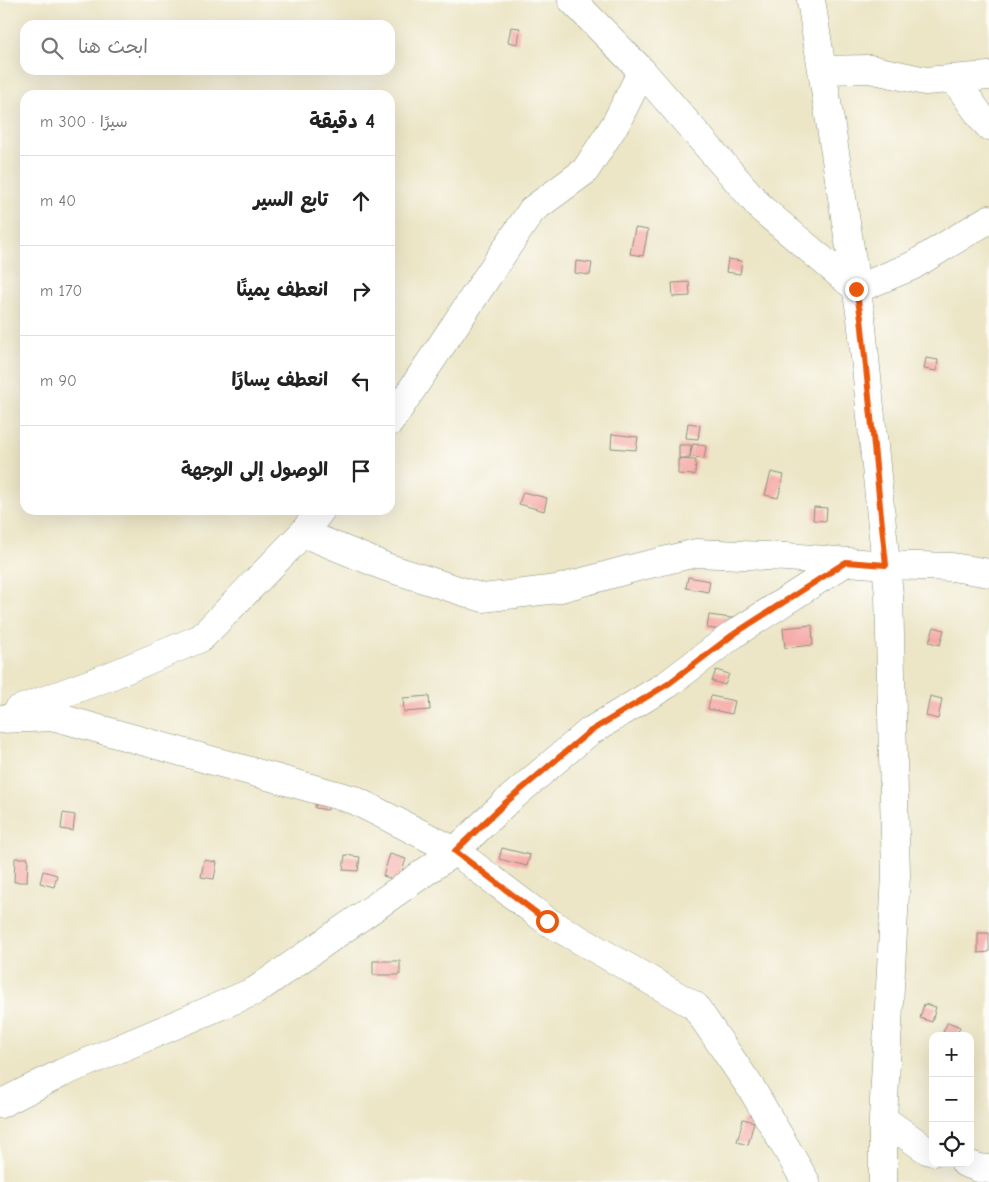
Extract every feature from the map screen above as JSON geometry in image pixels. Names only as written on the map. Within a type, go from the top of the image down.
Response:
[{"type":"street","points":[[572,0],[642,71],[762,209],[856,289]]},
{"type":"street","points":[[811,0],[861,318],[889,605],[896,875],[883,1119],[883,1182]]},
{"type":"street","points":[[822,70],[870,70],[926,81],[989,76]]},
{"type":"street","points":[[395,415],[532,210],[585,171],[616,123],[642,71]]},
{"type":"street","points":[[954,79],[989,126]]},
{"type":"street","points":[[856,289],[912,266],[989,219]]},
{"type":"street","points":[[0,718],[108,677],[201,638],[304,533],[318,515]]},
{"type":"street","points":[[304,533],[386,567],[483,598],[557,590],[696,553],[787,557],[886,565],[952,567],[989,574]]},
{"type":"street","points":[[0,1104],[62,1073],[255,991],[455,851],[504,804],[589,732],[668,684],[734,634],[846,562]]},
{"type":"street","points":[[952,567],[989,593]]},
{"type":"street","points":[[0,718],[56,716],[354,800],[455,851],[547,921],[695,1006],[753,1091],[806,1182]]},
{"type":"street","points":[[883,1119],[929,1151]]},
{"type":"street","points":[[974,1166],[989,1169]]},
{"type":"building","points":[[511,27],[520,28],[518,44],[508,42]]},
{"type":"building","points":[[635,228],[648,230],[643,256],[630,254]]},
{"type":"building","points":[[728,259],[742,261],[740,274],[726,272]]},
{"type":"building","points":[[576,261],[592,263],[590,275],[575,273]]},
{"type":"building","points":[[689,282],[690,296],[673,297],[672,283]]},
{"type":"building","points":[[926,358],[938,360],[937,371],[924,369]]},
{"type":"building","points":[[688,423],[700,425],[698,439],[686,438]]},
{"type":"building","points":[[612,434],[638,437],[636,450],[611,448]]},
{"type":"building","points":[[693,444],[706,446],[704,459],[690,456]]},
{"type":"building","points":[[679,445],[691,445],[690,458],[679,458]]},
{"type":"building","points":[[678,459],[696,460],[695,475],[678,474]]},
{"type":"building","points":[[771,472],[784,475],[778,498],[765,495]]},
{"type":"building","points":[[523,492],[547,498],[544,511],[519,504]]},
{"type":"building","points":[[814,507],[827,508],[826,521],[813,520]]},
{"type":"building","points":[[688,577],[710,581],[708,592],[686,588]]},
{"type":"building","points":[[709,615],[738,619],[736,632],[707,628]]},
{"type":"building","points":[[812,625],[813,645],[785,648],[783,628]]},
{"type":"building","points":[[934,627],[944,630],[940,645],[929,642]]},
{"type":"building","points":[[716,670],[729,674],[725,685],[712,681]]},
{"type":"building","points":[[429,696],[430,710],[404,712],[403,698]]},
{"type":"building","points":[[711,696],[735,701],[732,714],[708,709]]},
{"type":"building","points":[[930,696],[942,699],[938,719],[926,716]]},
{"type":"building","points":[[316,796],[329,798],[328,810],[315,808]]},
{"type":"building","points":[[63,813],[75,815],[73,831],[61,829]]},
{"type":"building","points":[[502,848],[530,855],[527,866],[499,859]]},
{"type":"building","points":[[390,854],[406,859],[399,881],[383,876]]},
{"type":"building","points":[[345,855],[360,857],[358,871],[343,870]]},
{"type":"building","points":[[15,858],[28,858],[27,882],[14,882]]},
{"type":"building","points":[[204,860],[217,862],[214,879],[201,877]]},
{"type":"building","points":[[43,871],[57,875],[54,887],[40,883]]},
{"type":"building","points":[[978,933],[989,933],[989,952],[978,953]]},
{"type":"building","points":[[373,961],[400,961],[400,975],[373,975]]},
{"type":"building","points":[[924,1004],[936,1007],[932,1022],[920,1018]]},
{"type":"building","points":[[948,1022],[960,1027],[958,1032],[943,1032]]},
{"type":"building","points":[[743,1119],[754,1122],[748,1145],[737,1142]]},
{"type":"route","points":[[547,921],[455,851],[504,804],[589,732],[668,684],[734,634],[846,562],[886,565],[861,318],[856,289]]}]
